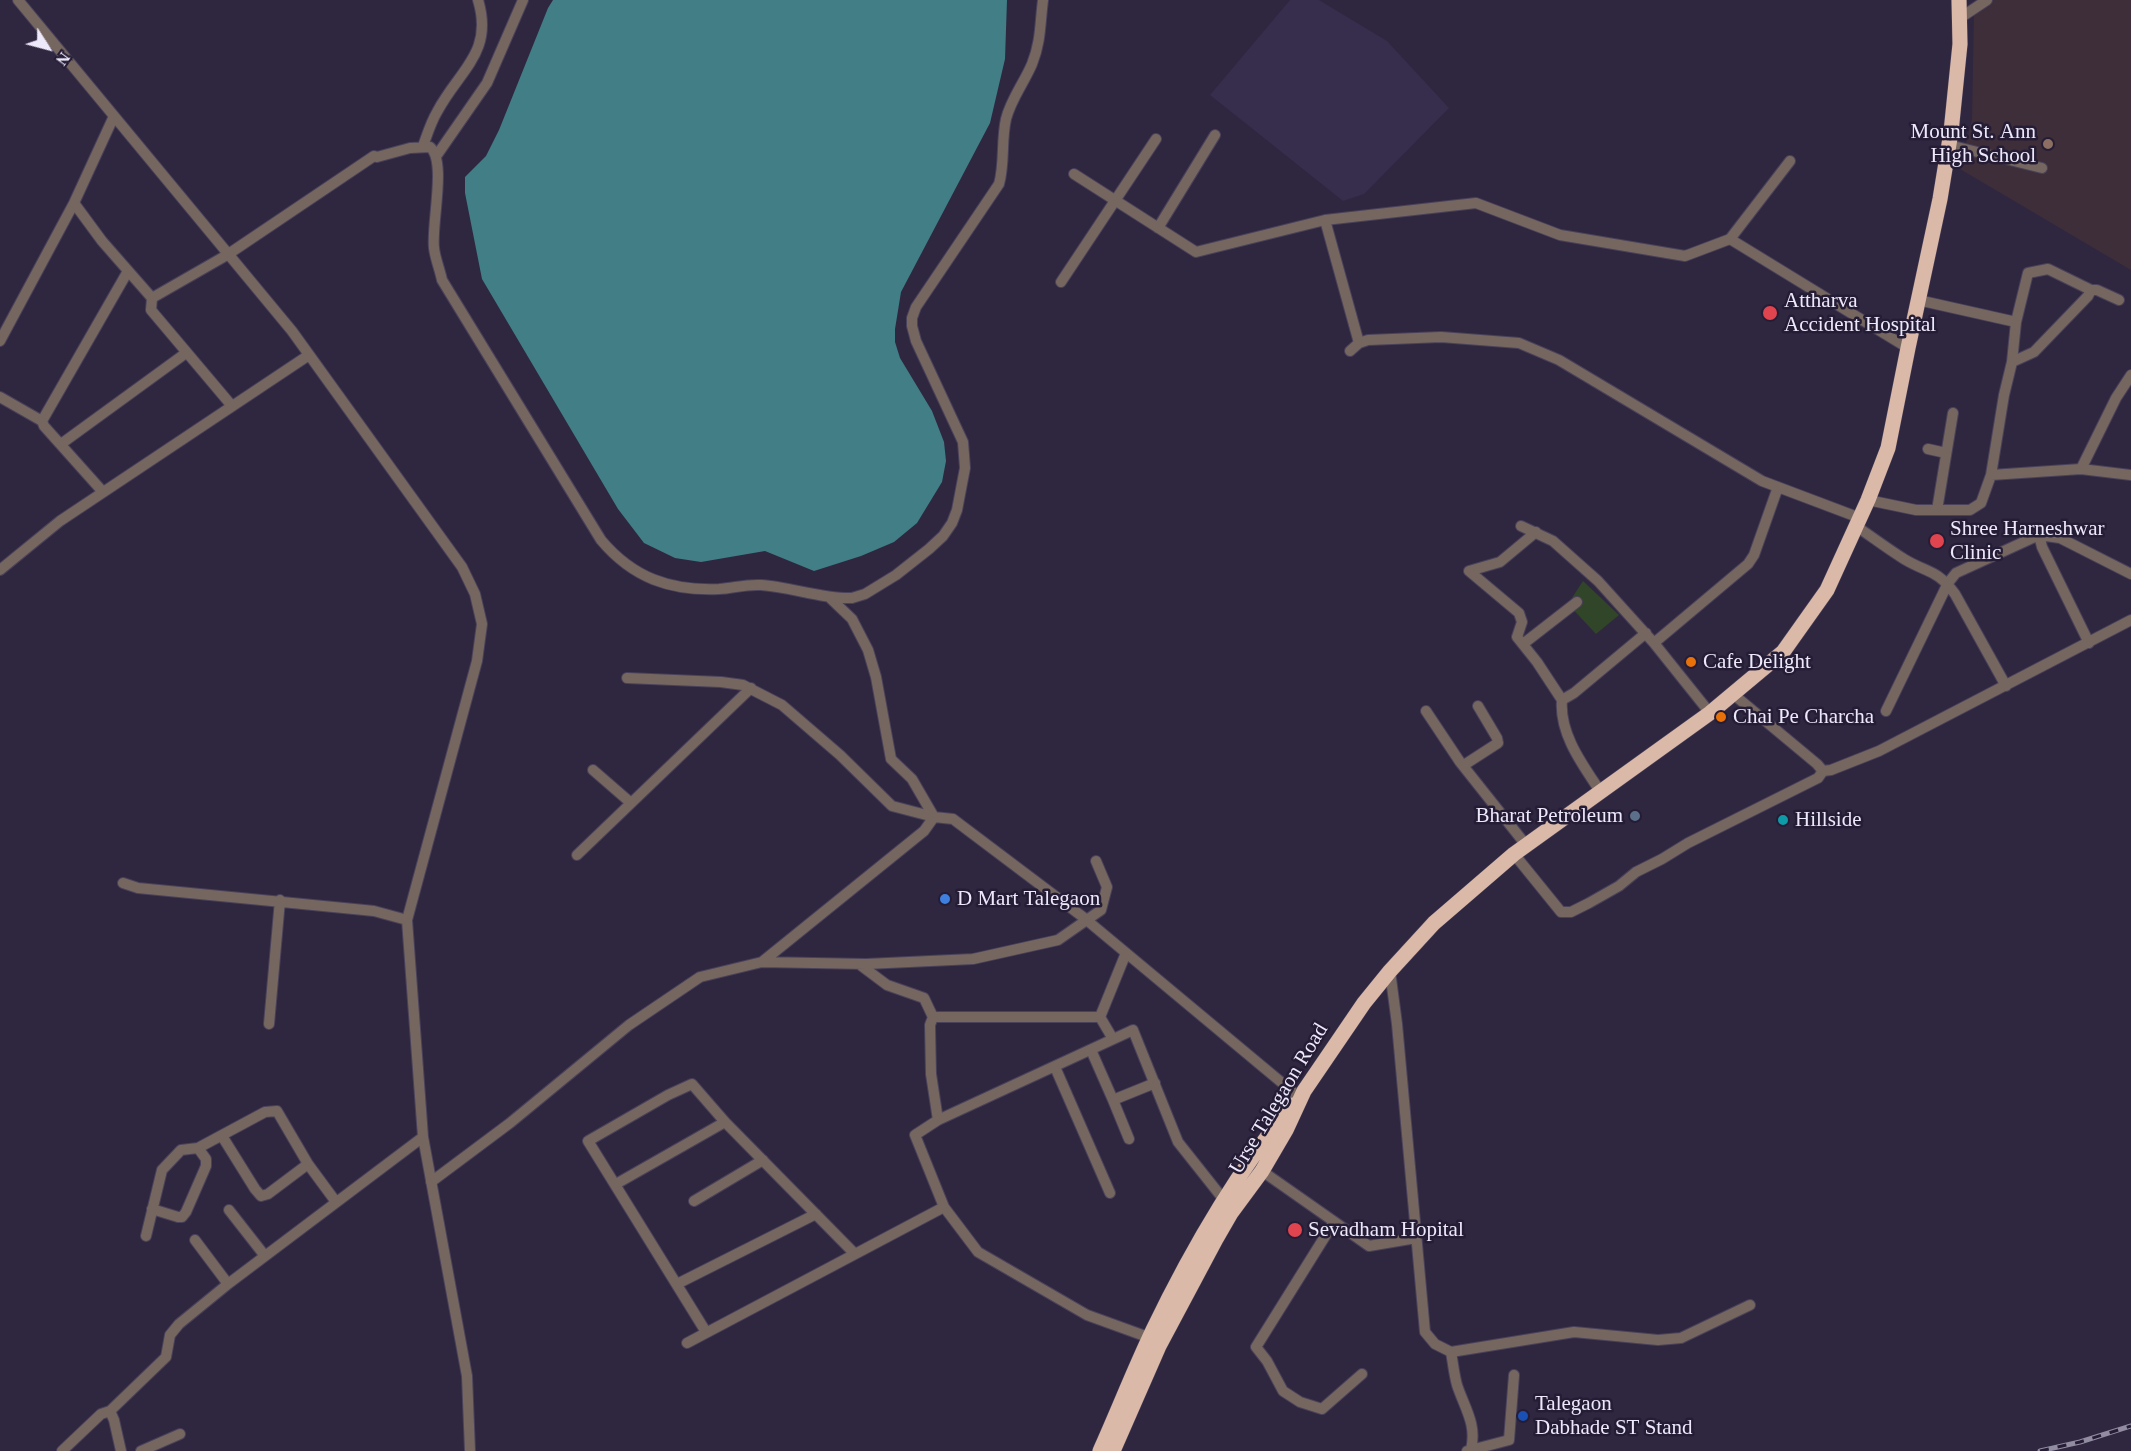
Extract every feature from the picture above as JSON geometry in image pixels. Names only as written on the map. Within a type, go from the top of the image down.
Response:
[{"type":"highway","name":"Urse Talegaon Road","points":[[1113,1451],[1156,1340],[1221,1230],[1262,1171],[1286,1130],[1301,1094],[1364,1003],[1390,971],[1434,923],[1520,850],[1710,713],[1783,652],[1827,590],[1868,500],[1888,448],[1940,199],[1955,108],[1960,44],[1959,0]]},
{"type":"highway","points":[[1100,1451],[1156,1340],[1184,1269],[1224,1200],[1276,1124],[1301,1094]]},
{"type":"street","points":[[18,0],[309,355],[462,567],[475,594],[482,624],[477,661],[407,920],[423,1137],[467,1376],[470,1451]]},
{"type":"street","points":[[423,146],[437,112],[469,65],[482,39],[483,17],[478,0]]},
{"type":"street","points":[[437,155],[487,83],[523,0]]},
{"type":"street","points":[[152,298],[227,255],[374,156],[423,146],[430,147],[437,155],[439,172],[434,249],[442,280],[601,540],[614,556],[632,570],[673,586],[720,589],[747,584],[828,596],[852,598],[865,594],[896,575],[943,536],[957,510],[964,468],[963,442],[916,341],[912,318],[925,292],[999,184],[1006,120],[1040,42],[1043,0]]},
{"type":"street","points":[[1960,18],[1987,0]]},
{"type":"street","points":[[0,341],[74,203],[114,116]]},
{"type":"street","points":[[1158,228],[1215,135]]},
{"type":"street","points":[[1061,282],[1156,139]]},
{"type":"street","points":[[1949,145],[2042,168]]},
{"type":"street","points":[[1074,174],[1196,252],[1325,220],[1476,203],[1560,235],[1685,256],[1730,239],[1790,161]]},
{"type":"street","points":[[74,203],[152,298],[151,310],[232,406]]},
{"type":"street","points":[[1325,220],[1355,347],[1368,340],[1441,337],[1519,344],[1559,360],[1762,482],[1858,522],[1906,561],[1939,576],[1948,583],[1955,594],[2006,687]]},
{"type":"street","points":[[1730,239],[1908,348]]},
{"type":"street","points":[[1868,500],[1916,510],[1970,510],[1981,503],[1991,475],[2004,395],[2012,362],[2016,322],[2028,273],[2048,269],[2091,290],[2097,290],[2119,300]]},
{"type":"street","points":[[42,421],[128,270]]},
{"type":"street","points":[[2012,362],[2034,351],[2088,296],[2091,290]]},
{"type":"street","points":[[1918,300],[2016,322]]},
{"type":"street","points":[[61,444],[186,353]]},
{"type":"street","points":[[0,570],[60,521],[309,355]]},
{"type":"street","points":[[2081,469],[2116,398],[2131,375]]},
{"type":"street","points":[[0,397],[42,421],[103,492]]},
{"type":"street","points":[[1936,510],[1953,413]]},
{"type":"street","points":[[1929,449],[1946,453]]},
{"type":"street","points":[[1991,475],[2081,469],[2131,476]]},
{"type":"street","points":[[1654,643],[1748,564],[1754,555],[1778,487]]},
{"type":"street","points":[[1521,526],[1553,541],[1598,581],[1646,633],[1710,713]]},
{"type":"street","points":[[1536,532],[1500,562],[1469,571],[1519,613],[1522,622],[1518,637],[1538,662],[1562,700],[1561,711],[1565,728],[1579,759],[1600,791]]},
{"type":"street","points":[[2039,535],[2042,547],[2090,643]]},
{"type":"street","points":[[1886,711],[1948,583],[1956,573],[2039,535],[2060,538],[2131,574]]},
{"type":"street","points":[[828,596],[852,619],[867,650],[876,677],[891,759],[912,779],[934,817]]},
{"type":"street","points":[[1523,644],[1577,603]]},
{"type":"street","points":[[1426,711],[1561,912],[1571,912],[1619,886],[1636,872],[1662,860],[1688,843],[1818,778],[1823,771],[1879,751],[2131,620]]},
{"type":"street","points":[[1562,700],[1574,693],[1646,633]]},
{"type":"street","points":[[627,678],[743,685],[782,705],[840,755],[892,806],[934,817],[953,819],[1087,920],[1301,1094]]},
{"type":"street","points":[[577,855],[751,688]]},
{"type":"street","points":[[1733,694],[1823,771]]},
{"type":"street","points":[[1464,765],[1498,743],[1478,706]]},
{"type":"street","points":[[593,770],[631,803]]},
{"type":"street","points":[[762,962],[924,831],[934,817]]},
{"type":"street","points":[[431,1182],[510,1123],[628,1025],[700,977],[762,962],[859,964],[973,959],[1058,940],[1101,910],[1107,887],[1095,861]]},
{"type":"street","points":[[123,884],[138,888],[280,900],[374,911],[407,920]]},
{"type":"street","points":[[269,1024],[280,900]]},
{"type":"street","points":[[1100,1017],[1126,953]]},
{"type":"street","points":[[859,964],[887,985],[924,998],[933,1017],[930,1024],[931,1074],[938,1120]]},
{"type":"street","points":[[1390,971],[1397,1024],[1425,1332],[1436,1344],[1451,1352],[1574,1332],[1658,1340],[1681,1338],[1750,1305]]},
{"type":"street","points":[[933,1017],[1100,1017]]},
{"type":"street","points":[[1100,1017],[1113,1039]]},
{"type":"street","points":[[1156,1340],[1087,1315],[978,1252],[944,1207],[915,1135],[938,1120],[1133,1030],[1178,1142],[1224,1200]]},
{"type":"street","points":[[1090,1050],[1129,1139]]},
{"type":"street","points":[[1055,1067],[1110,1192]]},
{"type":"street","points":[[1113,1100],[1155,1083]]},
{"type":"street","points":[[706,1332],[588,1141],[668,1095],[692,1084],[725,1122],[854,1253]]},
{"type":"street","points":[[146,1236],[162,1170],[181,1149],[198,1148],[265,1112],[277,1111],[308,1164],[336,1202]]},
{"type":"street","points":[[616,1185],[725,1122]]},
{"type":"street","points":[[222,1136],[261,1196],[268,1194],[308,1164]]},
{"type":"street","points":[[62,1451],[101,1414],[110,1412],[166,1357],[170,1335],[179,1324],[228,1284],[423,1137]]},
{"type":"street","points":[[152,1209],[178,1217],[182,1217],[186,1212],[206,1166],[206,1159],[198,1148]]},
{"type":"street","points":[[694,1201],[763,1160]]},
{"type":"street","points":[[1262,1171],[1370,1246],[1416,1238]]},
{"type":"street","points":[[687,1342],[944,1207]]},
{"type":"street","points":[[229,1210],[265,1256]]},
{"type":"street","points":[[677,1284],[816,1214]]},
{"type":"street","points":[[1334,1222],[1256,1347],[1268,1361],[1274,1377],[1283,1390],[1300,1402],[1322,1409],[1362,1374]]},
{"type":"street","points":[[195,1240],[228,1284]]},
{"type":"street","points":[[1451,1352],[1457,1384],[1473,1425],[1473,1440],[1468,1450]]},
{"type":"street","points":[[1468,1450],[1509,1440],[1514,1376]]},
{"type":"street","points":[[110,1412],[121,1451]]},
{"type":"street","points":[[141,1451],[180,1434]]},
{"type":"shaded area","points":[[553,0],[1007,0],[1005,59],[990,123],[901,292],[895,342],[900,358],[932,411],[944,442],[946,461],[942,482],[917,523],[894,542],[861,556],[814,571],[765,551],[701,562],[675,558],[644,543],[618,509],[482,279],[465,193],[465,177],[486,156],[499,130]]},
{"type":"shaded area","points":[[1290,0],[1319,0],[1387,41],[1449,108],[1364,194],[1343,201],[1210,95]]},
{"type":"shaded area","name":"Mount St. Ann High School","points":[[1992,0],[2131,0],[2131,270],[1960,169],[1972,119],[1974,12]]},
{"type":"shaded area","points":[[1583,581],[1619,615],[1596,634],[1568,604]]},
{"type":"railway","points":[[2040,1451],[2080,1442],[2131,1426]]},
{"type":"place","name":"Mount St. Ann High School","points":[[2048,144]]},
{"type":"place","name":"Attharva Accident Hospital","points":[[1770,313]]},
{"type":"place","name":"Shree Harneshwar Clinic","points":[[1937,541]]},
{"type":"place","name":"Cafe Delight","points":[[1691,662]]},
{"type":"place","name":"Chai Pe Charcha","points":[[1721,717]]},
{"type":"place","name":"Bharat Petroleum","points":[[1635,816]]},
{"type":"place","name":"Hillside","points":[[1783,820]]},
{"type":"place","name":"D Mart Talegaon","points":[[945,899]]},
{"type":"place","name":"Sevadham Hopital","points":[[1295,1230]]},
{"type":"place","name":"Talegaon Dabhade ST Stand","points":[[1523,1416]]}]
